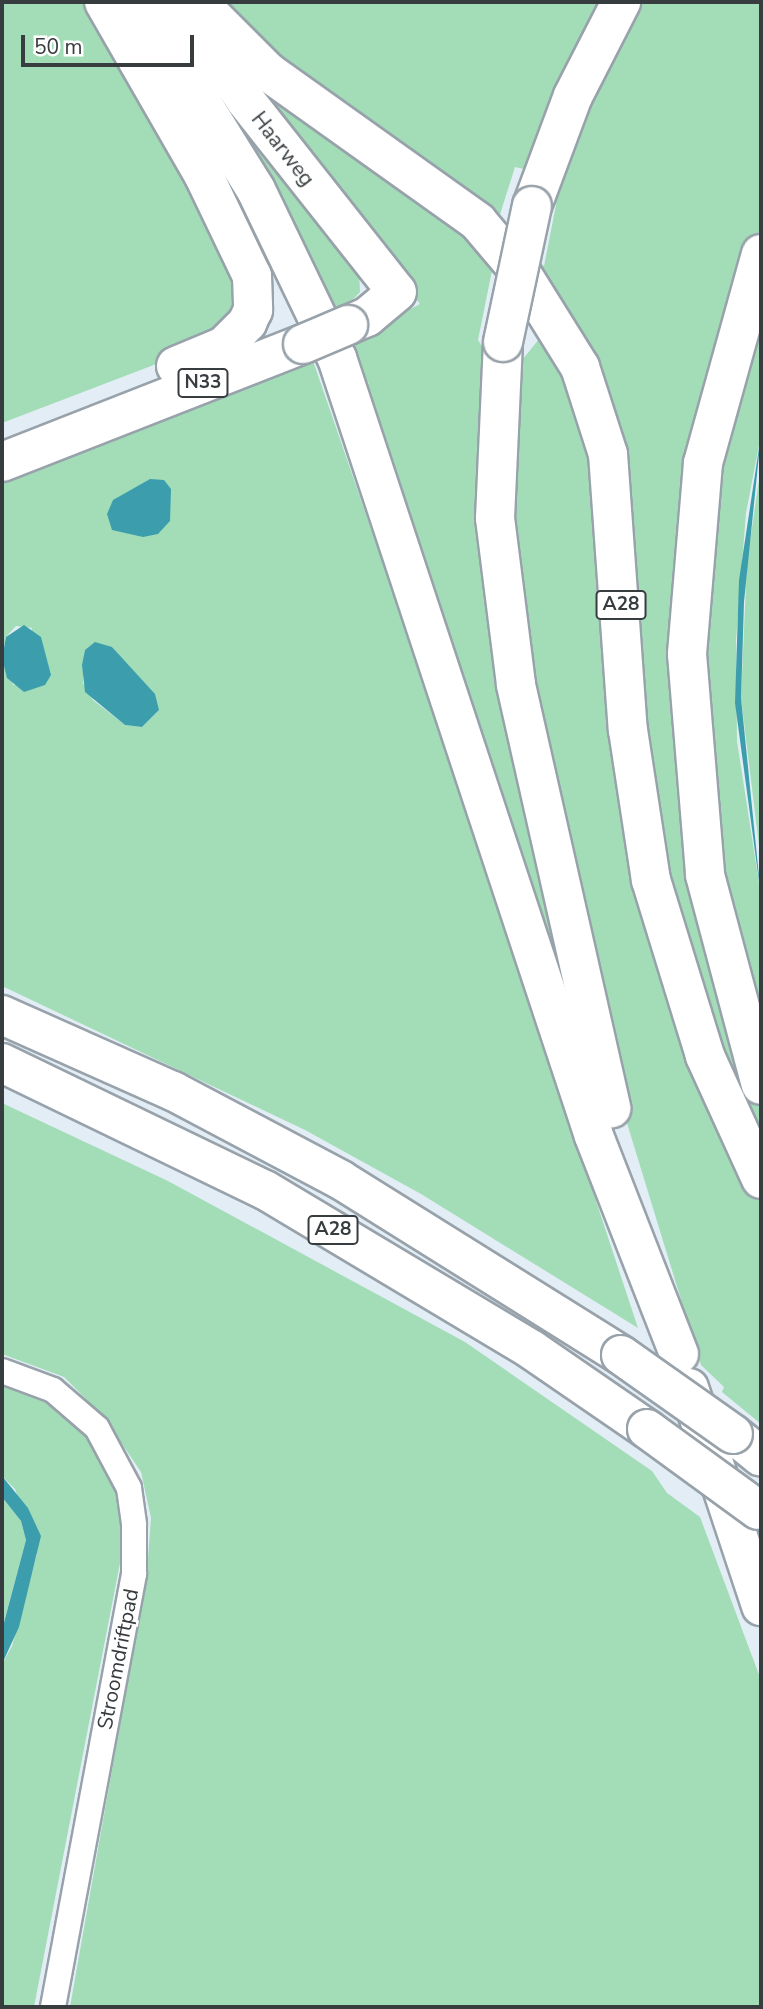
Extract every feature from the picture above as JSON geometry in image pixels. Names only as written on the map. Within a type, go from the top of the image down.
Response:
[{"type":"main road","name":"N33","points":[[2,434],[210,354],[247,323],[254,310],[252,275],[204,176],[104,2]]},
{"type":"main road","points":[[139,2],[256,190],[337,358],[594,1136],[679,1354]]},
{"type":"main road","name":"Haarweg","points":[[2,462],[367,317],[397,292],[246,101],[177,2]]},
{"type":"main road","name":"A28","points":[[198,2],[268,72],[478,222],[522,274],[580,367],[608,454],[628,730],[651,880],[705,1056],[761,1179]]},
{"type":"main road","points":[[621,2],[573,96],[532,206],[503,342],[495,518],[516,685],[578,980],[679,1354],[761,1606]]},
{"type":"main road","points":[[761,254],[703,463],[687,654],[705,875],[761,1085]]},
{"type":"main road","name":"A28","points":[[2,1015],[173,1091],[341,1180],[621,1355],[747,1446]]},
{"type":"main road","name":"A28","points":[[2,1063],[265,1190],[520,1343],[647,1429],[760,1511]]},
{"type":"street","name":"Stroomdriftpad","points":[[2,1371],[53,1390],[97,1428],[129,1489],[134,1525],[134,1574],[53,2007]]},
{"type":"green space","points":[[2,2],[91,2],[172,135],[243,300],[193,350],[2,423]]},
{"type":"green space","points":[[168,2],[359,270],[360,292],[342,311],[330,316]]},
{"type":"green space","points":[[207,2],[601,2],[524,169],[515,167],[497,224],[544,266],[556,205],[547,193],[632,2],[761,2],[761,226],[740,285],[690,498],[724,1007],[761,1112],[761,1144],[668,922],[622,507],[542,287]]},
{"type":"green space","points":[[213,34],[495,256],[478,340],[485,351],[478,498],[481,574],[494,666],[558,970],[366,389],[369,382],[365,384],[342,345],[420,304]]},
{"type":"green space","points":[[761,307],[761,435],[746,513],[736,640],[737,741],[761,896],[761,1028],[722,870],[704,664],[725,451]]},
{"type":"green space","points":[[547,329],[591,431],[617,717],[761,1196],[761,1424],[722,1392],[724,1387],[701,1365],[593,1012],[504,511],[523,359]]},
{"type":"green space","points":[[310,352],[445,744],[638,1328],[421,1194],[305,1130],[2,986],[2,663],[14,686],[32,628],[16,626],[6,637],[2,658],[2,475]],"holes":[[[112,647],[159,710],[142,727],[125,725],[93,700],[83,683],[85,650]]]},
{"type":"green space","points":[[761,466],[761,862],[741,698],[747,562]]},
{"type":"green space","points":[[2,1103],[168,1181],[465,1342],[652,1471],[667,1493],[700,1517],[761,1680],[761,2007],[70,2007],[147,1572],[151,1518],[141,1472],[104,1417],[64,1377],[2,1354]]},
{"type":"green space","points":[[2,1382],[51,1401],[90,1438],[113,1479],[122,1514],[121,1558],[34,2007],[2,2007],[2,1664],[12,1646],[37,1554],[15,1489],[2,1476]]},
{"type":"green space","points":[[2,1497],[21,1521],[26,1540],[2,1629]]},
{"type":"water","points":[[761,435],[744,602],[741,698],[761,896],[735,703],[739,580]]},
{"type":"water","points":[[150,479],[164,480],[171,489],[170,521],[158,534],[143,537],[112,530],[107,514],[113,500]]},
{"type":"water","points":[[24,625],[41,637],[51,675],[45,685],[24,692],[7,678],[2,658],[6,637]]},
{"type":"water","points":[[95,642],[112,647],[155,694],[159,710],[142,727],[125,725],[85,692],[82,665],[85,650]]},
{"type":"water","points":[[2,1476],[28,1508],[41,1536],[19,1627],[2,1664],[2,1630],[26,1540],[21,1521],[2,1497]]}]
